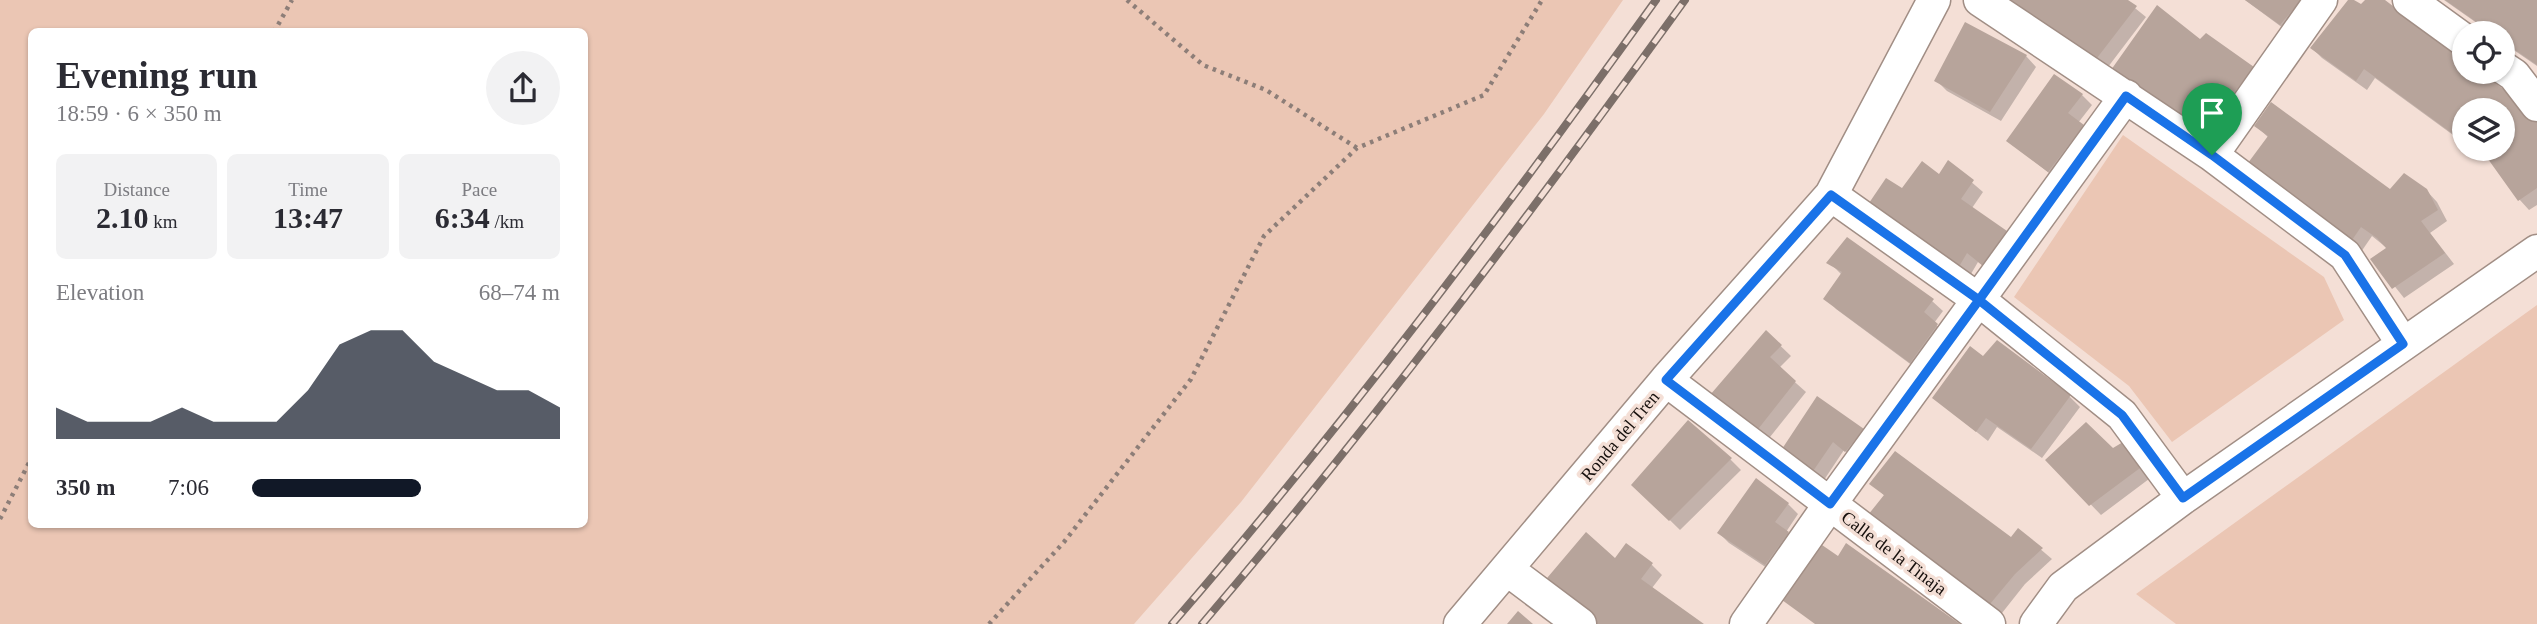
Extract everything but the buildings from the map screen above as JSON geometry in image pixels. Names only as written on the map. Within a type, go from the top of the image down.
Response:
[{"type":"street","name":"Ronda del Tren","points":[[1460,624],[1666,380],[1831,195],[1934,0]]},
{"type":"street","points":[[1980,0],[2212,155],[2345,255],[2403,344]]},
{"type":"street","points":[[2212,155],[2321,0]]},
{"type":"street","points":[[2409,0],[2452,31]]},
{"type":"street","points":[[2515,76],[2537,105]]},
{"type":"street","points":[[1746,624],[2126,96]]},
{"type":"street","points":[[1831,195],[1979,300],[2122,415],[2183,498]]},
{"type":"street","points":[[2036,624],[2063,587],[2183,498],[2537,251]]},
{"type":"street","name":"Calle de la Tinaja","points":[[1666,380],[1989,624]]},
{"type":"street","points":[[1508,570],[1580,624]]},
{"type":"path","points":[[276,28],[292,0]]},
{"type":"path","points":[[1126,0],[1203,65],[1266,90],[1357,148]]},
{"type":"path","points":[[989,624],[1065,542],[1191,379],[1264,236],[1357,148],[1484,95],[1542,0]]},
{"type":"path","points":[[0,519],[28,465]]},
{"type":"shaded area","points":[[0,0],[1623,0],[1544,114],[1241,502],[1134,624],[0,624]]},
{"type":"shaded area","points":[[2123,135],[2324,277],[2344,320],[2172,442],[2129,386],[2014,297]]},
{"type":"shaded area","points":[[2537,305],[2537,624],[2176,624],[2136,594]]},
{"type":"railway","points":[[1172,624],[1299,472],[1422,317],[1656,0]]},
{"type":"railway","points":[[1202,624],[1266,549],[1450,317],[1685,0]]},
{"type":"route","points":[[2212,155],[2126,96],[1979,300],[1831,195],[1666,380],[1830,504],[1979,300],[2122,415],[2183,498],[2403,344],[2345,255],[2212,155]]}]
